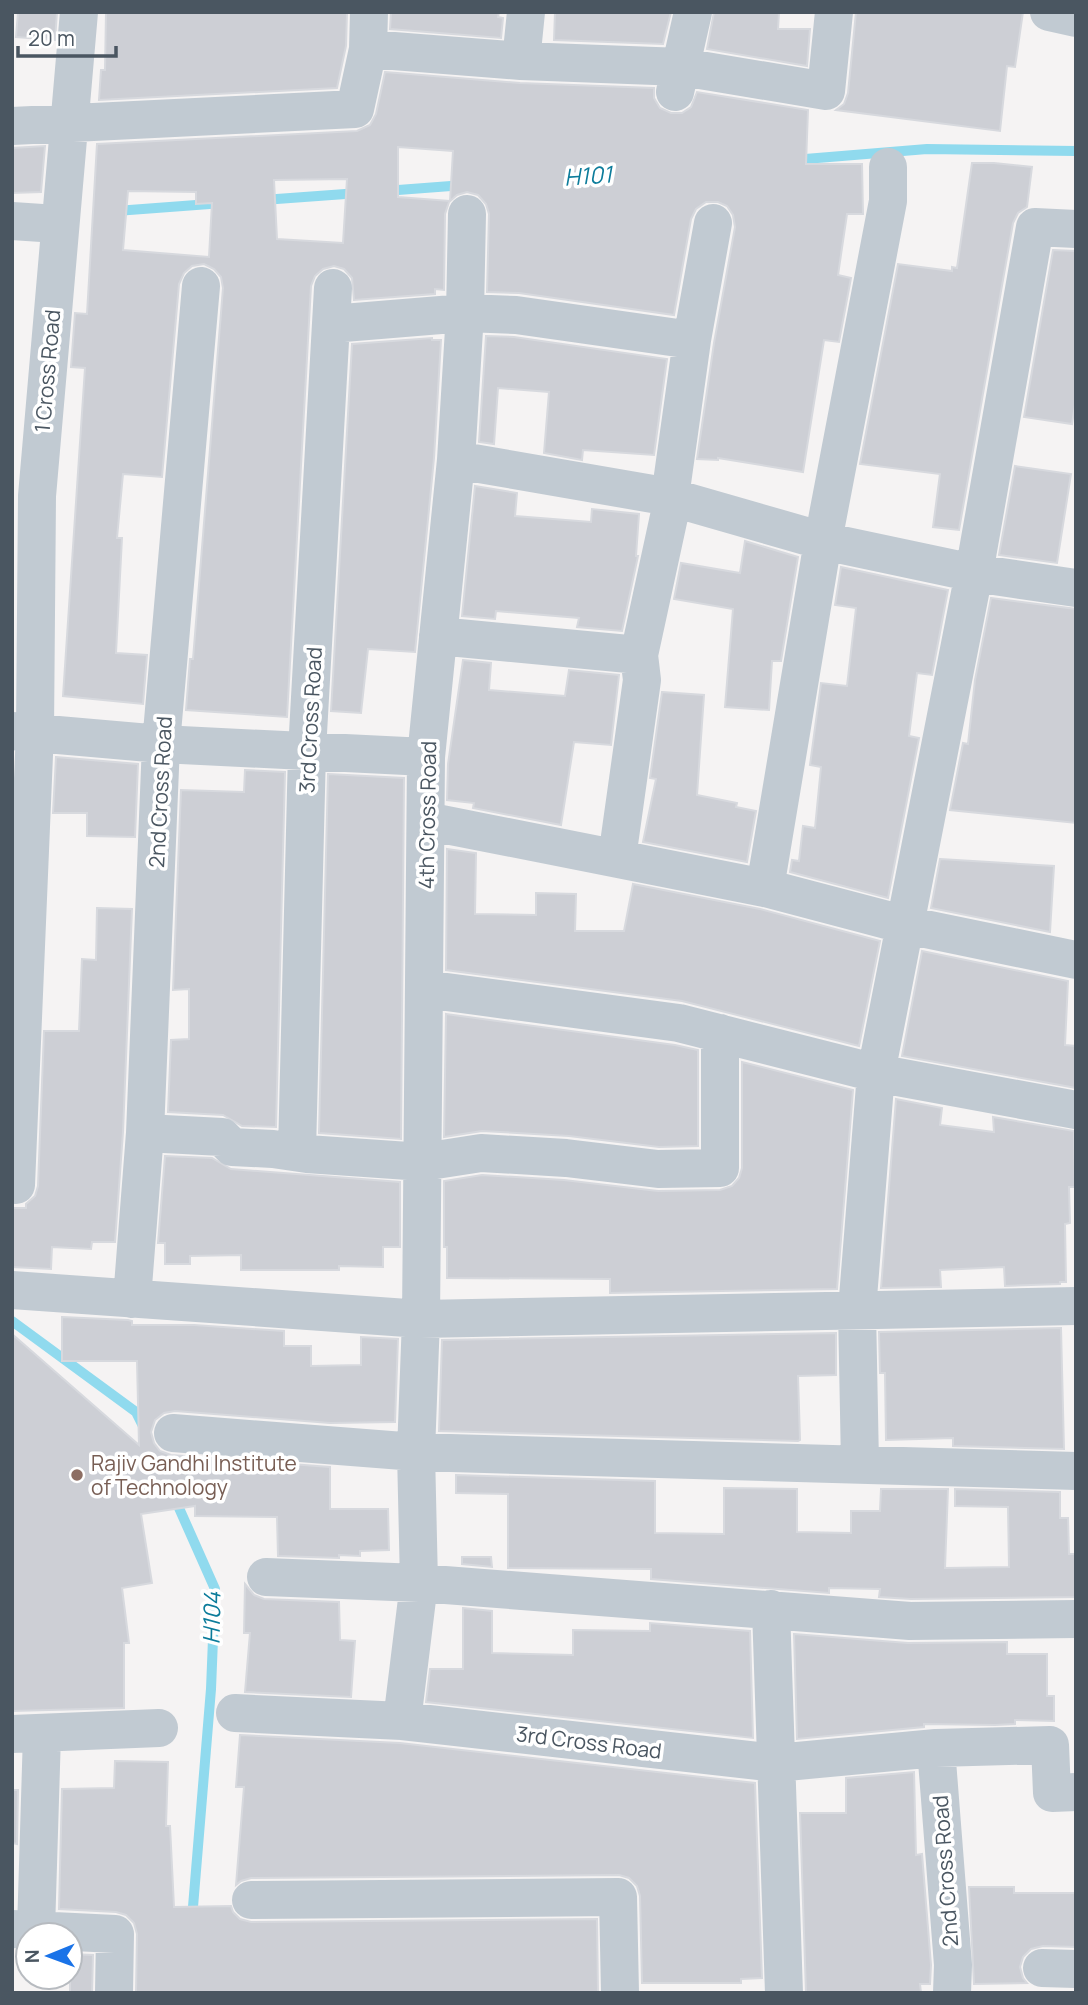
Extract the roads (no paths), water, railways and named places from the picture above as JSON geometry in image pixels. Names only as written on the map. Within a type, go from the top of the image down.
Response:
[{"type":"street","name":"1 Cross Road","points":[[16,1185],[24,731],[24,495],[60,227],[79,12]]},
{"type":"street","points":[[521,61],[526,12]]},
{"type":"street","points":[[678,80],[693,12]]},
{"type":"street","points":[[12,126],[355,109],[369,31],[521,61],[678,80],[826,91],[834,12]]},
{"type":"street","points":[[1049,12],[1076,18]]},
{"type":"street","points":[[765,888],[823,541],[888,201],[888,167]]},
{"type":"street","name":"4th Cross Road","points":[[402,1721],[419,1583],[416,1452],[421,1319],[426,757],[456,460],[466,313],[467,214]]},
{"type":"street","points":[[12,221],[57,224],[60,227]]},
{"type":"street","points":[[617,858],[642,680],[639,655],[670,512],[692,340],[713,223]]},
{"type":"street","points":[[860,1464],[857,1310],[876,1073],[974,573],[1035,227],[1076,229]]},
{"type":"street","name":"2nd Cross Road","points":[[132,1299],[145,1133],[161,744],[201,286]]},
{"type":"street","name":"3rd Cross Road","points":[[297,1152],[307,751],[332,306],[466,313]]},
{"type":"street","points":[[466,313],[516,315],[692,340]]},
{"type":"street","points":[[456,460],[670,497],[823,541],[974,573],[1076,588]]},
{"type":"street","points":[[438,636],[639,655]]},
{"type":"street","points":[[24,731],[161,744],[426,757]]},
{"type":"street","points":[[426,821],[765,888],[906,925],[1076,960]]},
{"type":"street","points":[[424,989],[679,1023],[876,1073],[1076,1110]]},
{"type":"street","points":[[145,1133],[222,1137],[232,1147],[423,1162],[481,1153],[566,1158],[658,1170],[720,1168],[720,1033]]},
{"type":"street","points":[[12,1290],[421,1319],[1075,1306],[1076,1284]]},
{"type":"street","points":[[173,1433],[416,1452],[1076,1471]]},
{"type":"street","points":[[265,1577],[419,1583],[910,1621],[1076,1619]]},
{"type":"street","points":[[771,1609],[784,1993]]},
{"type":"street","name":"3rd Cross Road","points":[[235,1713],[402,1721],[776,1763],[936,1748],[1050,1745],[1052,1793],[1076,1792]]},
{"type":"street","points":[[24,1921],[27,1734],[159,1728]]},
{"type":"street","name":"2nd Cross Road","points":[[936,1748],[953,1965],[952,1993]]},
{"type":"street","points":[[251,1900],[618,1897],[620,1993]]},
{"type":"street","points":[[84,1933],[115,1934],[114,1993]]},
{"type":"waterway","name":"H101","points":[[793,160],[927,149],[1076,151]]},
{"type":"waterway","name":"H101","points":[[385,191],[464,185]]},
{"type":"waterway","name":"H101","points":[[263,200],[359,193]]},
{"type":"waterway","name":"H101","points":[[116,211],[223,203]]},
{"type":"waterway","name":"H104","points":[[12,1321],[136,1412],[144,1428]]},
{"type":"waterway","name":"H104","points":[[175,1499],[215,1589],[211,1689],[192,1919]]},
{"type":"place","name":"Rajiv Gandhi Institute of Technology","points":[[77,1475]]}]
